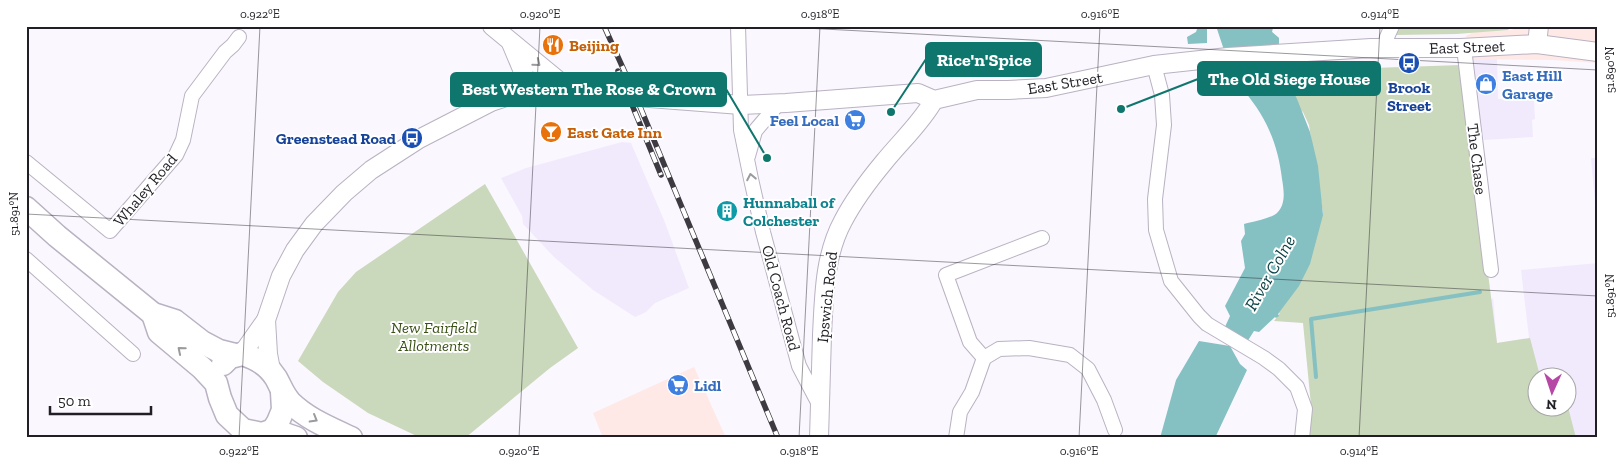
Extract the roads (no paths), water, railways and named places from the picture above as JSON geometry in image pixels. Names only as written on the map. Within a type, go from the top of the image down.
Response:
[{"type":"main road","points":[[26,208],[57,236],[153,314],[175,321],[202,342],[219,351],[238,354],[260,362],[271,370],[282,392],[309,418],[351,438]]},
{"type":"main road","points":[[153,314],[159,332],[202,368],[216,383]]},
{"type":"main road","points":[[238,354],[230,357],[217,374],[216,383],[227,414],[243,430],[296,438]]},
{"type":"main road","points":[[264,434],[278,422],[283,410],[282,392]]},
{"type":"main road","points":[[222,438],[227,414]]},
{"type":"street","points":[[492,26],[565,86]]},
{"type":"street","name":"Old Coach Road","points":[[738,26],[741,130],[763,232],[799,366],[820,407]]},
{"type":"street","points":[[1385,48],[1392,26]]},
{"type":"street","points":[[1537,44],[1538,26]]},
{"type":"street","points":[[509,41],[524,74],[527,90]]},
{"type":"street","name":"Whaley Road","points":[[26,162],[110,231],[176,155],[183,140],[192,96],[225,52],[238,44]]},
{"type":"street","name":"East Street","points":[[266,320],[281,276],[295,250],[314,224],[344,193],[371,170],[419,139],[491,102],[546,86],[565,86],[636,97],[740,104],[778,104],[918,93],[934,100],[978,90],[1046,88],[1154,65],[1189,60],[1385,48],[1464,48],[1537,44],[1598,52]]},
{"type":"street","name":"The Chase","points":[[1464,48],[1491,270]]},
{"type":"street","points":[[1154,65],[1162,95],[1164,125],[1155,199],[1156,230],[1171,281],[1198,316],[1207,324],[1249,348],[1280,369],[1297,387],[1305,410],[1302,438]]},
{"type":"street","name":"Ipswich Road","points":[[819,438],[824,302],[828,263],[834,241],[843,220],[862,191],[884,162],[925,115],[934,100]]},
{"type":"street","name":"Old Coach Road","points":[[747,156],[755,131],[778,104]]},
{"type":"street","points":[[984,358],[970,342],[946,275],[1042,238]]},
{"type":"street","points":[[26,260],[133,354]]},
{"type":"street","points":[[238,354],[266,320]]},
{"type":"street","points":[[266,320],[271,370]]},
{"type":"street","points":[[956,438],[960,412],[972,392],[984,358],[999,349],[1029,348],[1070,355],[1088,369],[1104,400],[1115,430]]},
{"type":"water","points":[[1198,26],[1207,26],[1207,43],[1188,44],[1187,37],[1196,32]]},
{"type":"water","name":"River Colne","points":[[1216,26],[1273,26],[1272,32],[1279,38],[1279,56],[1283,71],[1310,132],[1318,166],[1323,215],[1310,264],[1299,286],[1278,314],[1279,316],[1275,317],[1259,332],[1254,331],[1247,342],[1224,329],[1230,316],[1225,306],[1245,268],[1241,241],[1245,234],[1244,224],[1277,213],[1282,206],[1284,197],[1278,155],[1270,132],[1259,111],[1244,91],[1238,92]]},
{"type":"water","points":[[1199,341],[1230,346],[1240,364],[1247,370],[1215,438],[1160,438],[1176,380]]},
{"type":"waterway","points":[[1316,377],[1311,319],[1480,292]]},
{"type":"railway","points":[[604,26],[636,97],[778,438]]},
{"type":"railway","points":[[618,71],[661,175]]},
{"type":"place","name":"Beijing","points":[[553,45]]},
{"type":"place","name":"Brook Street","points":[[1409,63]]},
{"type":"place","name":"East Hill Garage","points":[[1486,84]]},
{"type":"place","name":"The Old Siege House","points":[[1121,109]]},
{"type":"place","name":"Rice'n'Spice","points":[[891,112]]},
{"type":"place","name":"Feel Local","points":[[855,120]]},
{"type":"place","name":"East Gate Inn","points":[[551,132]]},
{"type":"place","name":"Greenstead Road","points":[[412,138]]},
{"type":"place","name":"Best Western The Rose & Crown","points":[[767,158]]},
{"type":"place","name":"Hunnaball of Colchester","points":[[727,211]]},
{"type":"place","name":"Lidl","points":[[678,385]]},
{"type":"park label","name":"New Fairfield Allotments","points":[[434,336]]}]
